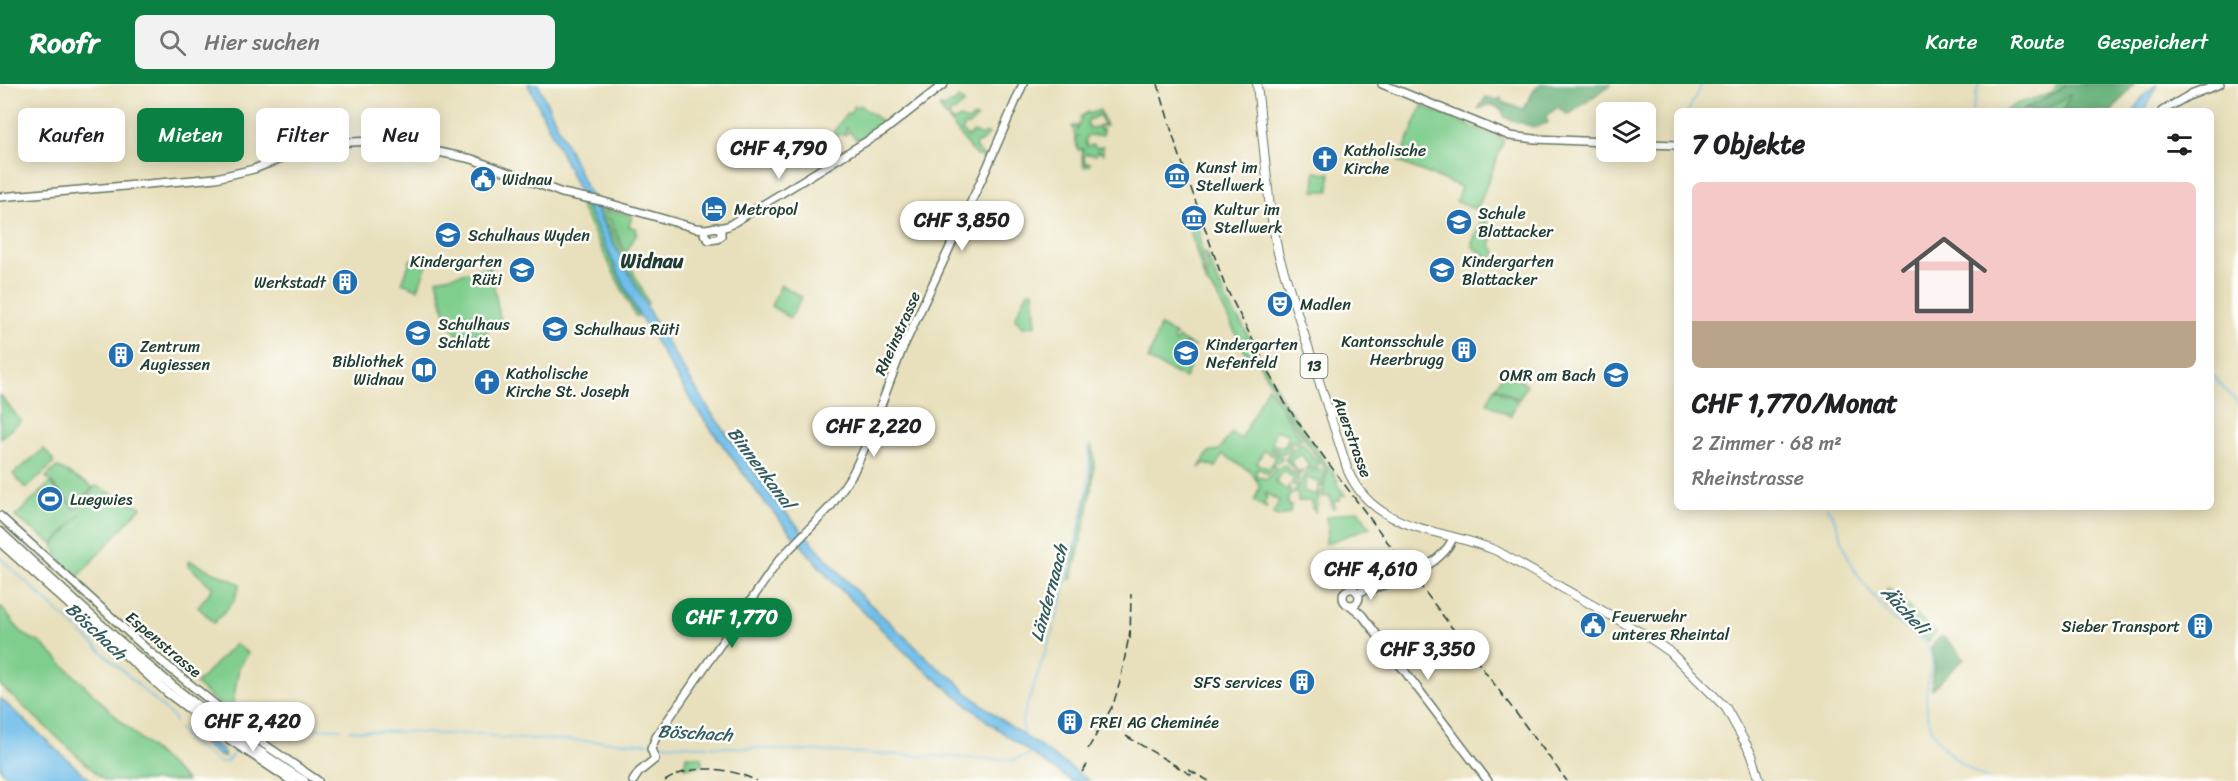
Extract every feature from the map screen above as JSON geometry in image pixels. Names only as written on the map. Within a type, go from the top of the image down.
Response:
[{"type":"highway","points":[[0,528],[14,540],[27,558]]},
{"type":"highway","points":[[0,532],[170,686],[236,736],[304,781]]},
{"type":"highway","points":[[0,542],[167,692],[231,740],[292,781]]},
{"type":"main road","name":"Auerstrasse","points":[[1257,84],[1270,208],[1278,253],[1348,471],[1363,496],[1379,511],[1406,524],[1486,547],[1657,642],[1695,674],[1720,700],[1752,755],[1760,781]]},
{"type":"street","points":[[0,196],[226,176],[254,170],[303,150],[342,142],[386,142],[452,154],[494,166],[553,190],[705,232],[720,231],[885,130],[944,84]]},
{"type":"street","name":"Rheinstrasse","points":[[633,781],[639,772],[655,759],[651,748],[654,740],[748,604],[794,544],[831,506],[858,462],[901,352],[991,159],[1023,84]]},
{"type":"street","points":[[1382,84],[1510,136],[1540,140],[1596,142]]},
{"type":"street","points":[[2167,108],[2190,95],[2220,84]]},
{"type":"street","points":[[1656,144],[1674,145]]},
{"type":"street","points":[[705,232],[711,240],[719,238],[720,231]]},
{"type":"street","name":"Espenstrasse","points":[[0,516],[150,652],[217,706],[239,727],[318,781]]},
{"type":"street","points":[[1453,537],[1448,548],[1429,563],[1396,581],[1370,590],[1356,599],[1362,615],[1488,781]]},
{"type":"green space","points":[[1542,84],[1611,84],[1568,115],[1558,107],[1546,116],[1548,123],[1534,127],[1505,118],[1502,110],[1491,104],[1478,109],[1486,97],[1497,100],[1501,98],[1504,103],[1523,109],[1535,89]]},
{"type":"green space","points":[[2057,84],[2066,84],[2055,93],[2027,108],[2010,108],[2016,104],[2052,93]]},
{"type":"green space","points":[[2066,84],[2134,84],[2114,108],[2064,108],[2070,94],[2054,106],[2027,108],[2055,93]]},
{"type":"green space","points":[[2071,93],[2064,108],[2028,108]]},
{"type":"green space","points":[[958,98],[964,103],[954,112],[951,111],[949,116],[953,122],[960,118],[967,121],[974,117],[977,118],[965,126],[962,131],[967,137],[974,132],[981,136],[989,134],[980,143],[977,142],[975,147],[987,160],[985,165],[982,156],[976,156],[939,107],[944,109],[951,103],[954,104]]},
{"type":"green space","points":[[859,105],[883,122],[879,129],[857,140],[846,127],[845,132],[848,133],[835,137],[838,140],[836,142],[829,139],[847,113],[850,114],[854,106]]},
{"type":"green space","points":[[1422,106],[1504,140],[1477,210],[1456,201],[1461,187],[1399,162]]},
{"type":"green space","points":[[1100,110],[1106,126],[1098,126],[1103,124],[1100,115],[1088,120],[1087,123],[1090,128],[1103,129],[1103,135],[1088,136],[1085,139],[1087,146],[1093,145],[1097,148],[1103,146],[1103,154],[1097,151],[1096,155],[1086,154],[1085,163],[1090,163],[1090,165],[1084,167],[1083,149],[1078,150],[1075,137],[1079,136],[1075,136],[1072,126],[1076,126],[1077,130],[1082,121],[1080,117],[1088,112],[1089,114]]},
{"type":"green space","points":[[1315,172],[1330,173],[1329,191],[1314,191]]},
{"type":"green space","points":[[580,202],[584,202],[638,316],[635,316]]},
{"type":"green space","points":[[595,204],[601,207],[606,217],[648,302],[646,307]]},
{"type":"green space","points":[[605,209],[632,216],[629,226],[637,229],[635,232],[637,233],[626,253]]},
{"type":"green space","points":[[1192,216],[1194,221],[1197,220],[1206,284],[1190,230],[1192,227],[1189,217]]},
{"type":"green space","points":[[1482,220],[1485,220],[1494,235],[1490,244],[1496,252],[1492,260],[1473,247],[1472,242]]},
{"type":"green space","points":[[1205,252],[1229,306],[1243,326],[1284,402],[1338,481],[1336,483],[1345,495],[1340,496],[1340,500],[1334,501],[1335,507],[1332,508],[1330,496],[1322,497],[1327,472],[1282,405],[1254,354],[1246,354],[1216,294],[1208,285]]},
{"type":"green space","points":[[411,259],[427,264],[418,289],[402,283]]},
{"type":"green space","points":[[490,267],[501,322],[486,332],[463,341],[447,322],[437,279]]},
{"type":"green space","points":[[781,285],[802,297],[790,318],[771,306]]},
{"type":"green space","points":[[1028,291],[1033,291],[1036,325],[1023,327],[1015,318]]},
{"type":"green space","points":[[1160,326],[1177,336],[1175,335],[1173,340],[1176,342],[1178,338],[1195,347],[1185,344],[1178,358],[1186,363],[1190,361],[1185,378],[1148,360]]},
{"type":"green space","points":[[1504,372],[1527,384],[1519,399],[1496,387]]},
{"type":"green space","points":[[1268,386],[1301,439],[1297,443],[1287,441],[1288,434],[1275,430],[1272,444],[1284,447],[1286,442],[1292,447],[1288,452],[1281,453],[1271,447],[1271,450],[1281,456],[1282,459],[1278,463],[1273,463],[1276,457],[1264,450],[1257,463],[1269,469],[1272,464],[1275,467],[1268,474],[1260,469],[1256,470],[1257,479],[1262,477],[1266,480],[1284,465],[1299,478],[1297,486],[1291,484],[1294,479],[1284,471],[1275,481],[1286,490],[1289,486],[1291,495],[1288,497],[1288,506],[1291,506],[1290,513],[1279,517],[1273,514],[1279,501],[1266,493],[1264,504],[1266,508],[1254,501],[1260,486],[1249,469],[1223,454],[1216,467],[1205,463],[1199,468],[1209,452],[1219,450],[1232,433],[1241,439]]},
{"type":"green space","points":[[1495,388],[1518,401],[1510,416],[1487,403]]},
{"type":"green space","points":[[0,395],[21,421],[0,438]]},
{"type":"green space","points":[[1302,443],[1318,463],[1316,468],[1305,470],[1309,465],[1301,454],[1290,461],[1298,472],[1303,471],[1299,475],[1285,459]]},
{"type":"green space","points":[[1091,446],[1094,455],[1092,489],[1072,579],[1069,579],[1091,481]]},
{"type":"green space","points":[[44,449],[53,460],[53,464],[26,489],[13,474]]},
{"type":"green space","name":"Luegwies","points":[[57,467],[93,487],[74,506],[46,477]]},
{"type":"green space","points":[[1320,469],[1325,472],[1322,487],[1318,488],[1320,482],[1307,478],[1303,491],[1316,495],[1318,490],[1320,491],[1315,513],[1312,509],[1312,501],[1298,501],[1298,493],[1293,492],[1300,485],[1304,474]]},
{"type":"green space","points":[[50,483],[75,509],[96,486],[141,507],[76,579],[53,559],[57,552],[53,546],[81,514],[53,544],[15,517]]},
{"type":"green space","points":[[1358,510],[1370,527],[1325,544],[1328,530],[1326,517]]},
{"type":"green space","points":[[190,561],[240,584],[234,601],[214,623],[198,607],[213,588],[188,565]]},
{"type":"green space","points":[[1888,588],[1936,633],[1928,641],[1896,616],[1882,598]]},
{"type":"green space","points":[[0,606],[20,630],[41,643],[124,724],[187,781],[105,781],[0,685]]},
{"type":"green space","points":[[1940,637],[1945,638],[1964,658],[1932,689],[1934,659],[1931,647]]},
{"type":"green space","points":[[235,644],[248,653],[239,667],[231,715],[196,684]]},
{"type":"green space","points":[[686,756],[702,757],[702,765],[684,768]]},
{"type":"water","points":[[528,84],[538,84],[603,223],[659,330],[710,411],[777,503],[856,591],[937,667],[956,680],[965,691],[1003,721],[1090,781],[1072,781],[1049,766],[988,722],[914,661],[831,580],[762,499],[695,407],[634,306]]},
{"type":"water","points":[[2157,84],[2145,108],[2136,108],[2143,96]]},
{"type":"water","points":[[0,698],[91,781],[13,781],[0,769]]},
{"type":"water","points":[[189,727],[221,749],[225,756],[219,756],[186,730]]},
{"type":"waterway","name":"Äächeli","points":[[1690,108],[1702,84]]},
{"type":"waterway","points":[[1973,108],[1979,84]]},
{"type":"waterway","points":[[2214,377],[2238,403]]},
{"type":"waterway","name":"Ländernaach","points":[[1024,737],[1022,720],[1059,612],[1088,487],[1089,447]]},
{"type":"waterway","name":"Äächeli","points":[[1829,510],[1857,574],[1889,615],[1922,641],[1931,654],[1932,665],[1926,700],[1932,730],[1939,742],[1961,763],[1990,781]]},
{"type":"waterway","name":"Böschach","points":[[0,558],[173,717],[175,722]]},
{"type":"waterway","name":"Böschach","points":[[251,730],[259,725],[283,728],[341,729]]},
{"type":"waterway","name":"Böschach","points":[[178,728],[191,743],[220,763],[227,761],[234,753]]},
{"type":"waterway","name":"Böschach","points":[[350,730],[484,734],[501,738],[650,743]]},
{"type":"waterway","name":"Böschach","points":[[657,744],[1013,760],[1032,754]]},
{"type":"railway","points":[[1158,84],[1174,139],[1225,286],[1285,403],[1567,781]]},
{"type":"railway","points":[[1130,639],[1131,594]]},
{"type":"railway","points":[[1088,749],[1113,705],[1130,631]]},
{"type":"railway","points":[[1126,736],[1193,776]]},
{"type":"railway","points":[[1082,772],[1089,762]]},
{"type":"railway","points":[[665,781],[687,771],[699,769],[722,770],[757,781]]},
{"type":"railway","points":[[1189,770],[1209,781]]},
{"type":"place","name":"Katholische Kirche","points":[[1325,159]]},
{"type":"place","name":"Kunst im Stellwerk","points":[[1177,176]]},
{"type":"place","name":"Widnau","points":[[483,179]]},
{"type":"place","name":"Metropol","points":[[714,209]]},
{"type":"place","name":"Kultur im Stellwerk","points":[[1194,218]]},
{"type":"place","name":"Schule Blattacker","points":[[1459,222]]},
{"type":"place","name":"Schulhaus Wyden","points":[[448,235]]},
{"type":"place","name":"Kindergarten Rüti","points":[[522,270]]},
{"type":"place","name":"Kindergarten Blattacker","points":[[1442,270]]},
{"type":"place","name":"Werkstadt","points":[[345,282]]},
{"type":"place","name":"Madlen","points":[[1280,304]]},
{"type":"place","name":"Schulhaus Rüti","points":[[555,329]]},
{"type":"place","name":"Schulhaus Schlatt","points":[[418,333]]},
{"type":"place","name":"Kantonsschule Heerbrugg","points":[[1464,350]]},
{"type":"place","name":"Kindergarten Nefenfeld","points":[[1186,353]]},
{"type":"place","name":"Zentrum Augiessen","points":[[121,355]]},
{"type":"place","name":"Bibliothek Widnau","points":[[424,370]]},
{"type":"place","name":"OMR am Bach","points":[[1616,375]]},
{"type":"place","name":"Katholische Kirche St. Joseph","points":[[487,382]]},
{"type":"place","name":"Luegwies","points":[[50,499]]},
{"type":"place","name":"Feuerwehr unteres Rheintal","points":[[1593,625]]},
{"type":"place","name":"Sieber Transport","points":[[2200,626]]},
{"type":"place","name":"SFS services","points":[[1302,682]]},
{"type":"place","name":"FREI AG Cheminée","points":[[1070,722]]},
{"type":"district","name":"Widnau","points":[[652,261]]},
{"type":"water label","name":"Binnenkanal","points":[[761,468]]}]
